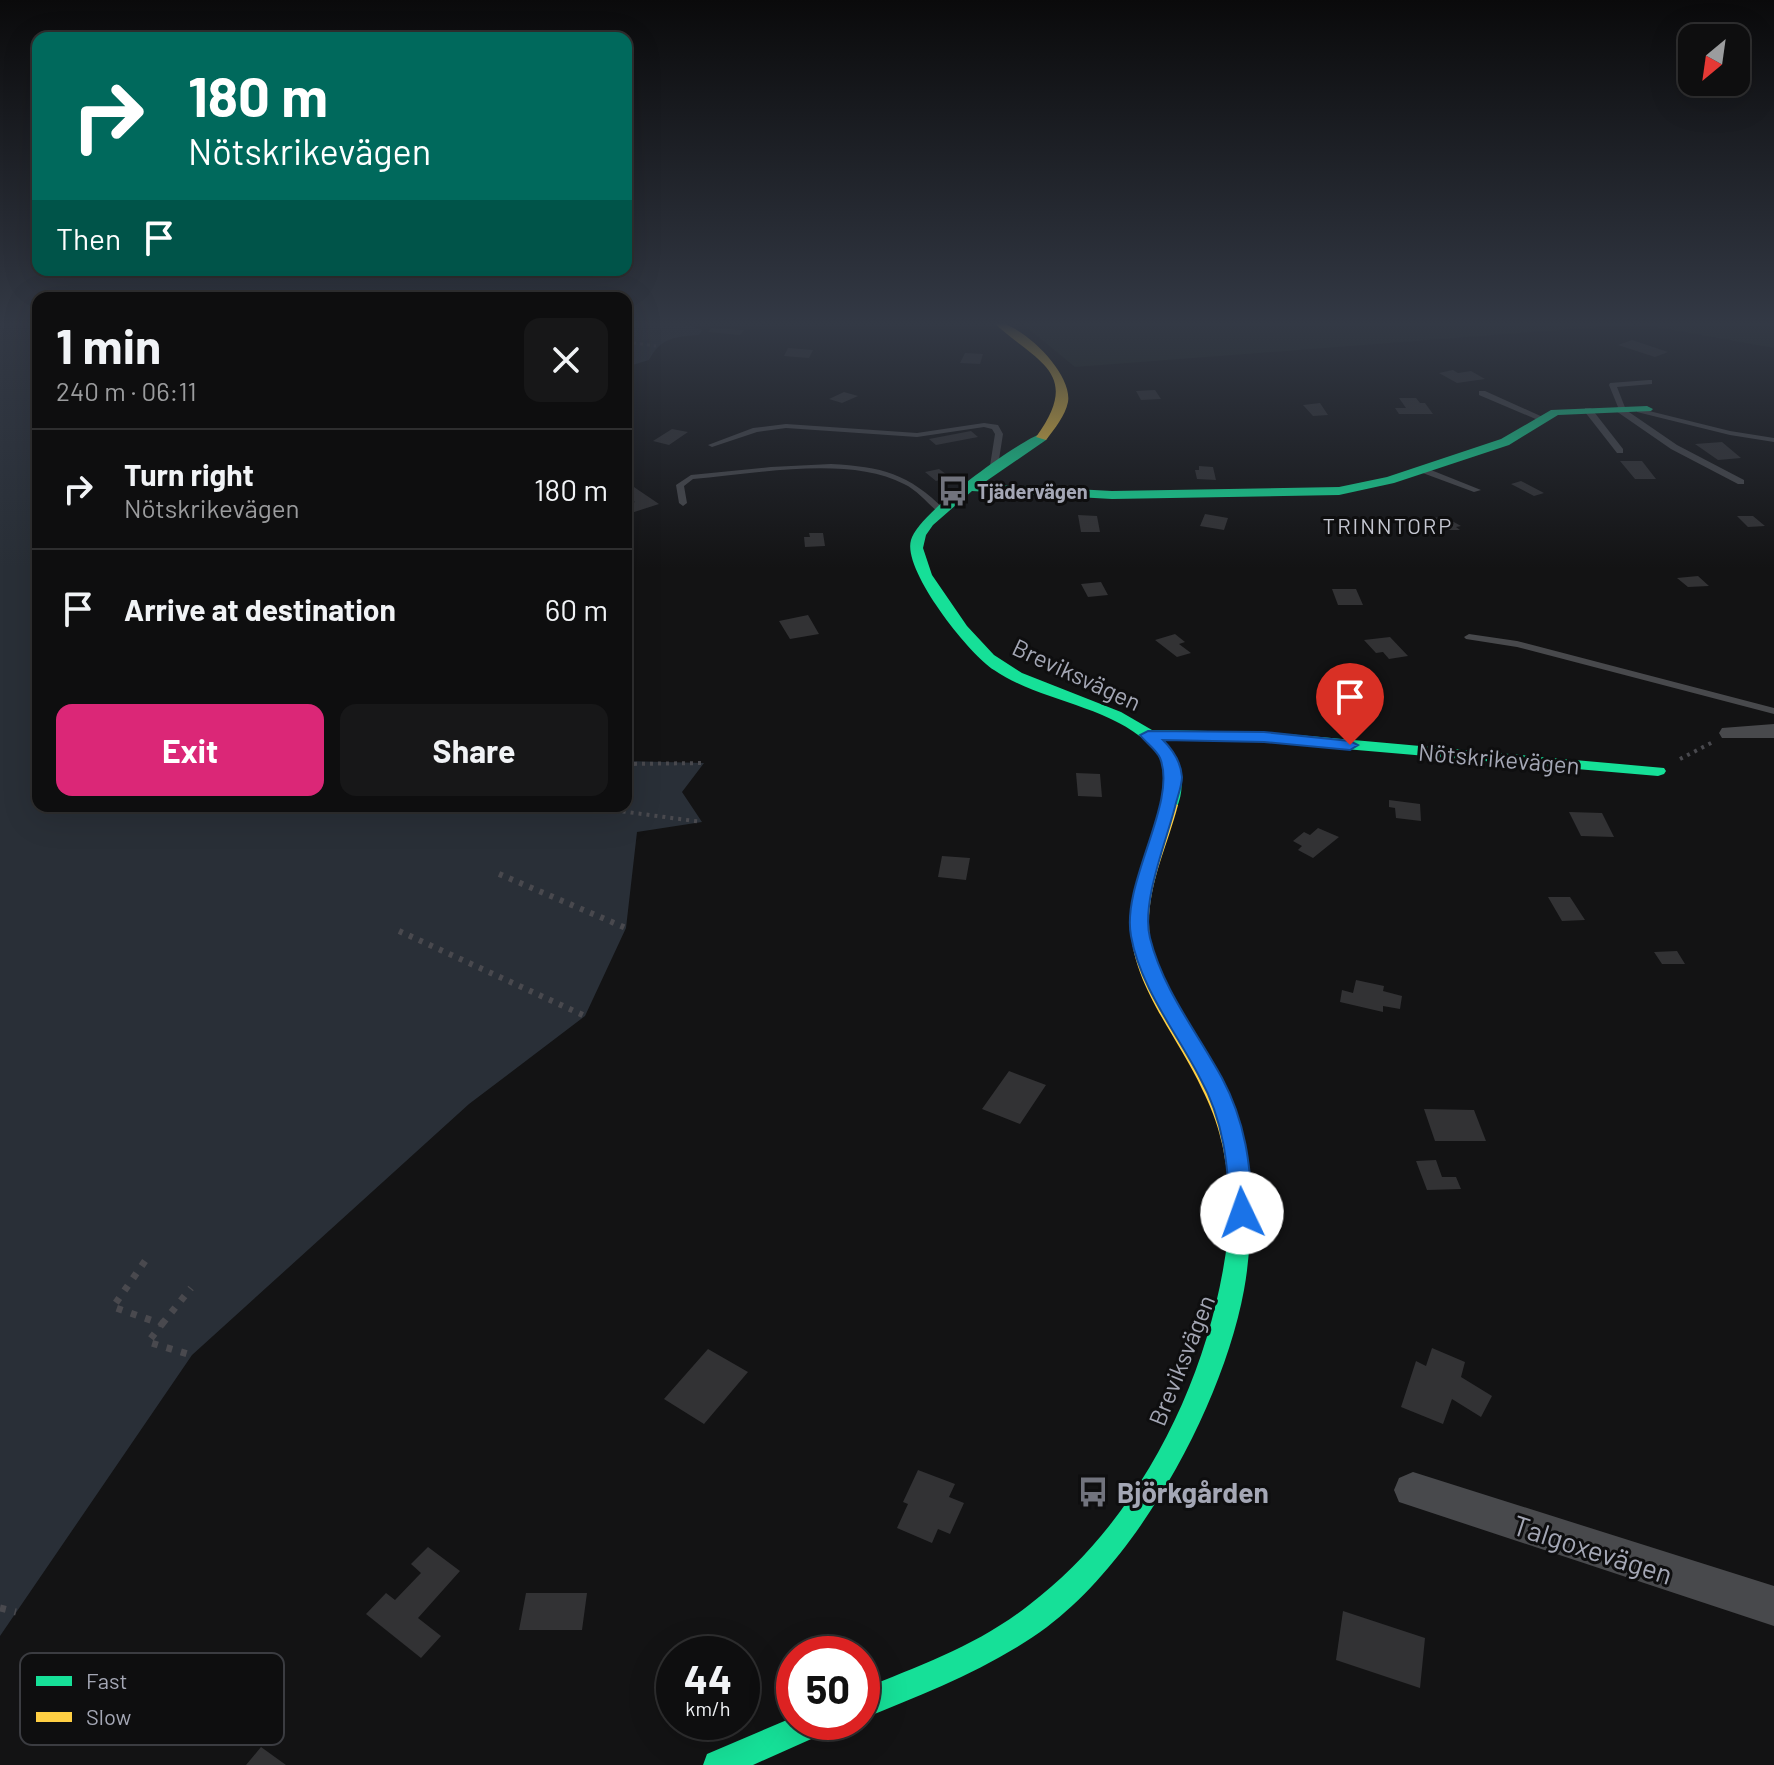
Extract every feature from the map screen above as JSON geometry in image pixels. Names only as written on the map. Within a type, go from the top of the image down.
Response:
[{"type":"main road","name":"Breviksvägen","points":[[880,1696],[987,1650],[1059,1600],[1087,1571],[1139,1504],[1189,1414],[1221,1339],[1236,1285],[1243,1232],[1238,1151],[1212,1080],[1160,991],[1140,937],[1139,919],[1145,887],[1174,778],[1167,753],[1148,735],[1110,715],[1003,669],[982,651],[941,597],[916,555],[915,543],[920,530],[941,510],[1030,446],[1060,418],[1065,403]]},
{"type":"main road","points":[[973,487],[1098,495],[1299,494],[1367,486],[1505,442],[1555,412],[1631,409]]},
{"type":"main road","name":"Nötskrikevägen","points":[[1148,735],[1264,737],[1658,771]]},
{"type":"main road","points":[[718,1765],[776,1740]]},
{"type":"street","points":[[1730,733],[1774,731]]},
{"type":"street","name":"Talgoxevägen","points":[[1413,1490],[1774,1606]]},
{"type":"lane","points":[[1506,403],[1541,418]]},
{"type":"lane","points":[[1627,403],[1674,447],[1741,482]]},
{"type":"lane","points":[[1631,409],[1730,433],[1774,440]]},
{"type":"lane","points":[[1588,410],[1620,451]]},
{"type":"lane","points":[[712,445],[756,430],[786,426],[917,435],[984,425],[995,427],[999,434],[993,472]]},
{"type":"lane","points":[[683,503],[680,485],[691,477],[808,468],[859,469],[908,483],[941,510]]},
{"type":"lane","points":[[1423,470],[1477,490]]},
{"type":"lane","points":[[1469,637],[1517,644],[1774,711]]},
{"type":"path","points":[[1658,771],[1730,733]]},
{"type":"path","points":[[632,764],[704,763]]},
{"type":"path","points":[[627,812],[702,822]]},
{"type":"path","points":[[499,874],[626,928]]},
{"type":"path","points":[[399,931],[585,1016]]},
{"type":"path","points":[[145,1261],[113,1307],[162,1324]]},
{"type":"path","points":[[191,1288],[148,1342],[191,1355]]},
{"type":"path","points":[[0,1608],[16,1612]]},
{"type":"shaded area","points":[[0,403],[32,403],[32,812],[632,812],[632,761],[704,763],[682,792],[702,822],[637,832],[626,928],[585,1016],[469,1104],[192,1355],[0,1636]]},
{"type":"building","points":[[1320,403],[1328,415],[1313,416],[1303,405]]},
{"type":"building","points":[[1403,403],[1425,403],[1433,414],[1399,414],[1395,408],[1406,408]]},
{"type":"building","points":[[672,429],[688,432],[669,445],[653,441]]},
{"type":"building","points":[[971,431],[978,437],[936,445],[929,439]]},
{"type":"building","points":[[1722,442],[1741,458],[1718,460],[1695,444]]},
{"type":"building","points":[[1620,461],[1642,461],[1656,479],[1635,479]]},
{"type":"building","points":[[1199,466],[1213,467],[1216,480],[1197,479],[1195,470],[1199,470]]},
{"type":"building","points":[[939,469],[950,477],[936,481],[925,472]]},
{"type":"building","points":[[1521,481],[1544,493],[1534,496],[1511,484]]},
{"type":"building","points":[[632,486],[659,504],[632,513],[632,503],[635,502],[632,500]]},
{"type":"building","points":[[1205,514],[1228,518],[1224,530],[1200,526]]},
{"type":"building","points":[[1078,515],[1097,516],[1100,532],[1081,532]]},
{"type":"building","points":[[1443,516],[1461,526],[1456,527],[1460,530],[1441,530],[1430,523],[1434,522],[1429,519]]},
{"type":"building","points":[[1737,516],[1753,516],[1765,526],[1748,527]]},
{"type":"building","points":[[809,533],[823,533],[825,546],[805,547],[804,537],[810,537]]},
{"type":"building","points":[[1698,576],[1709,586],[1688,587],[1677,578]]},
{"type":"building","points":[[1101,582],[1108,595],[1088,597],[1081,584]]},
{"type":"building","points":[[1332,589],[1356,589],[1363,605],[1338,605]]},
{"type":"building","points":[[808,615],[819,634],[790,639],[779,621]]},
{"type":"building","points":[[1175,634],[1185,642],[1179,644],[1191,653],[1177,657],[1155,640]]},
{"type":"building","points":[[1390,637],[1408,656],[1389,659],[1383,652],[1376,653],[1364,640]]},
{"type":"building","points":[[1076,773],[1100,774],[1102,797],[1078,796]]},
{"type":"building","points":[[1389,800],[1420,804],[1421,821],[1396,818],[1395,808],[1389,807]]},
{"type":"building","points":[[1569,812],[1602,813],[1614,837],[1581,836]]},
{"type":"building","points":[[1318,828],[1339,837],[1313,858],[1298,850],[1302,846],[1293,841],[1304,832],[1310,835]]},
{"type":"building","points":[[942,856],[970,858],[966,880],[938,877]]},
{"type":"building","points":[[1548,897],[1570,897],[1585,920],[1562,921]]},
{"type":"building","points":[[1677,951],[1685,964],[1662,964],[1654,952]]},
{"type":"building","points":[[1356,980],[1384,986],[1383,991],[1402,996],[1400,1009],[1383,1006],[1383,1012],[1340,1002],[1342,990],[1353,993]]},
{"type":"building","points":[[1009,1071],[1046,1085],[1020,1124],[982,1109]]},
{"type":"building","points":[[1424,1109],[1474,1110],[1486,1141],[1435,1141]]},
{"type":"building","points":[[1436,1160],[1442,1177],[1456,1177],[1461,1189],[1427,1190],[1416,1161]]},
{"type":"building","points":[[1432,1348],[1465,1362],[1461,1377],[1492,1396],[1481,1417],[1452,1399],[1443,1424],[1401,1407],[1416,1361],[1426,1366]]},
{"type":"building","points":[[708,1349],[748,1372],[704,1424],[664,1399]]},
{"type":"building","points":[[918,1470],[955,1484],[949,1497],[964,1503],[950,1534],[938,1529],[932,1543],[897,1528],[908,1504],[903,1502]]},
{"type":"building","points":[[428,1547],[460,1571],[418,1618],[441,1636],[421,1658],[366,1614],[386,1593],[395,1600],[421,1573],[411,1564]]},
{"type":"building","points":[[526,1593],[587,1593],[582,1630],[519,1630]]},
{"type":"building","points":[[1343,1611],[1425,1638],[1420,1688],[1336,1660]]},
{"type":"building","points":[[261,1747],[286,1765],[246,1765]]},
{"type":"traffic: fast","points":[[973,487],[1112,495],[1339,491],[1390,480],[1505,442],[1555,412],[1647,409]]},
{"type":"traffic: fast","points":[[1042,437],[957,496],[928,522],[917,541],[919,562],[962,629],[998,666],[1016,677],[1116,715],[1156,741],[1172,768],[1170,805]]},
{"type":"traffic: fast","points":[[1148,735],[1264,737],[1658,771]]},
{"type":"traffic: fast","points":[[880,1697],[955,1665],[1021,1629],[1083,1576],[1123,1529],[1158,1475],[1190,1416],[1214,1354],[1232,1292],[1240,1232],[1239,1175]]},
{"type":"traffic: fast","points":[[718,1765],[776,1740]]},
{"type":"traffic: slow","points":[[1042,437],[1057,418],[1062,403]]},
{"type":"traffic: slow","points":[[1170,805],[1144,889],[1141,941],[1147,966],[1158,990],[1219,1102],[1232,1137],[1239,1175]]},
{"type":"place","name":"Tjädervägen","points":[[953,491]]},
{"type":"place","name":"Björkgården","points":[[1093,1492]]},
{"type":"district","name":"TRINNTORP","points":[[1388,525]]},
{"type":"route","points":[[1242,1213],[1238,1151],[1227,1114],[1212,1080],[1160,991],[1140,937],[1139,919],[1145,887],[1174,778],[1167,753],[1148,735],[1264,737],[1350,745]]}]
